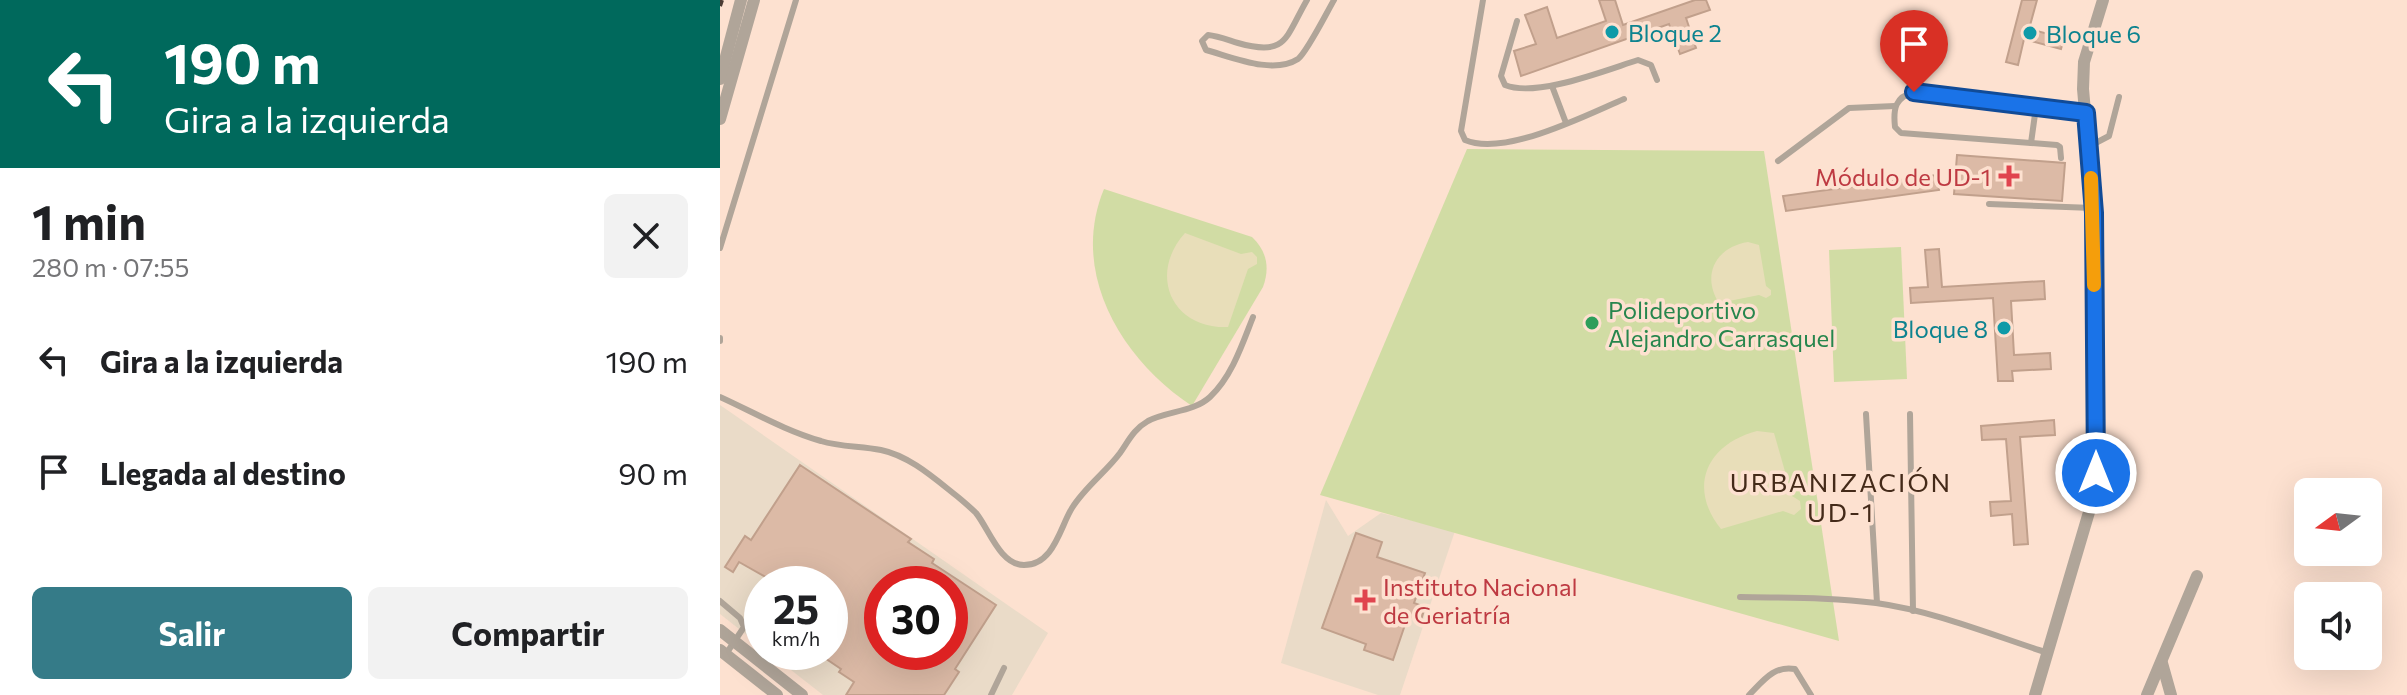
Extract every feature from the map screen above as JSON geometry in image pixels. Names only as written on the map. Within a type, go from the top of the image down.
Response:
[{"type":"street","points":[[720,79],[741,0]]},
{"type":"street","points":[[720,119],[754,0]]},
{"type":"street","points":[[2035,695],[2092,502],[2096,473],[2093,208],[2084,62],[2103,0]]},
{"type":"street","points":[[2147,695],[2197,576]]},
{"type":"street","points":[[720,630],[802,695]]},
{"type":"street","points":[[723,652],[777,695]]},
{"type":"street","points":[[2162,663],[2171,695]]},
{"type":"lane","points":[[720,248],[796,0]]},
{"type":"lane","points":[[1307,0],[1278,46],[1268,50],[1258,49],[1208,35],[1202,41],[1203,46],[1206,50],[1257,65],[1292,61],[1302,54],[1334,0]]},
{"type":"lane","points":[[1483,0],[1461,131],[1465,140],[1472,143],[1503,142],[1535,136],[1624,99]]},
{"type":"lane","points":[[1517,21],[1501,76],[1505,85],[1512,88],[1552,86],[1638,60],[1651,65],[1657,80]]},
{"type":"lane","points":[[1552,86],[1566,123]]},
{"type":"lane","points":[[2061,158],[2057,145],[1901,133],[1895,127],[1895,106],[1903,95],[1914,92],[2086,113]]},
{"type":"lane","points":[[2088,147],[2109,136],[2119,97]]},
{"type":"lane","points":[[1778,161],[1849,108],[1895,106]]},
{"type":"lane","points":[[2031,143],[2036,107]]},
{"type":"lane","points":[[1989,204],[2093,208]]},
{"type":"lane","points":[[720,397],[822,442],[897,455],[962,500],[976,513],[1006,556],[1025,565],[1044,558],[1053,548],[1076,502],[1138,429],[1149,421],[1199,405],[1210,398],[1233,367],[1253,317]]},
{"type":"lane","points":[[1866,414],[1877,603]]},
{"type":"lane","points":[[1910,414],[1913,611]]},
{"type":"lane","points":[[1740,597],[1877,603],[1913,611],[2048,653]]},
{"type":"lane","points":[[720,601],[740,618],[744,627],[735,642],[723,652]]},
{"type":"lane","points":[[1749,695],[1774,671],[1785,667],[1795,669],[1811,695]]},
{"type":"lane","points":[[991,695],[1004,668]]},
{"type":"shaded area","points":[[720,405],[952,566],[864,566],[864,670],[968,670],[968,577],[1048,633],[1012,695],[823,695],[791,670],[848,670],[848,566],[744,566],[744,633],[720,614]]},
{"type":"shaded area","name":"Instituto Nacional de Geriatría","points":[[1326,500],[1348,536],[1381,513],[1455,531],[1400,695],[1378,695],[1281,663]]},
{"type":"green space","name":"Polideportivo Alejandro Carrasquel","points":[[1467,149],[1764,151],[1839,641],[1320,495]]},
{"type":"green space","points":[[1104,189],[1252,237],[1264,254],[1267,267],[1263,287],[1192,406],[1144,364],[1124,339],[1109,312],[1098,282],[1093,252],[1095,221]]},
{"type":"green space","points":[[1901,247],[1907,379],[1834,382],[1829,250]]},
{"type":"sand","points":[[1185,233],[1241,254],[1252,252],[1257,257],[1257,264],[1248,269],[1228,327],[1192,319],[1171,296],[1167,281],[1168,265]]},
{"type":"sand","points":[[1748,242],[1759,245],[1766,286],[1771,290],[1771,295],[1719,303],[1711,282],[1715,264],[1727,250]]},
{"type":"sand","points":[[1757,431],[1774,433],[1792,496],[1800,501],[1801,509],[1794,515],[1783,511],[1721,529],[1705,498],[1704,483],[1708,469],[1726,446]]},
{"type":"building","name":"Bloque 2","points":[[1599,0],[1615,0],[1623,25],[1695,0],[1706,0],[1710,10],[1686,18],[1696,48],[1680,54],[1669,24],[1521,76],[1514,51],[1536,44],[1525,15],[1547,7],[1557,38],[1606,21]]},
{"type":"building","name":"Bloque 6","points":[[2022,0],[2037,0],[2029,29],[2064,38],[2061,49],[2024,39],[2018,65],[2006,62]]},
{"type":"building","name":"Módulo de UD-1","points":[[1957,155],[2065,163],[2062,201],[1954,194]]},
{"type":"building","points":[[1936,175],[1939,190],[1786,211],[1783,196]]},
{"type":"building","name":"Bloque 8","points":[[1939,249],[1942,287],[2044,281],[2045,299],[2011,301],[2014,355],[2050,353],[2051,369],[2012,371],[2013,381],[1998,381],[1993,298],[1911,303],[1910,288],[1928,287],[1925,250]]},
{"type":"building","points":[[2054,420],[2055,435],[2020,437],[2028,544],[2014,545],[2012,514],[1991,516],[1990,502],[2011,501],[2006,439],[1982,440],[1981,426]]},
{"type":"building","points":[[800,465],[911,539],[908,542],[934,559],[932,563],[937,566],[864,566],[864,670],[956,670],[959,672],[944,695],[846,695],[854,682],[839,672],[848,670],[848,566],[746,566],[739,562],[733,572],[725,567],[745,536],[751,540]]},
{"type":"building","points":[[1356,533],[1382,542],[1377,557],[1425,573],[1414,603],[1425,607],[1421,620],[1408,616],[1393,660],[1364,650],[1366,644],[1322,628]]},
{"type":"building","points":[[968,587],[996,605],[968,649]]},
{"type":"railway","points":[[720,6],[722,0]]},
{"type":"slow traffic","points":[[2091,178],[2094,285]]},
{"type":"place","name":"Bloque 2","points":[[1612,32]]},
{"type":"place","name":"Bloque 6","points":[[2030,33]]},
{"type":"place","name":"Módulo de UD-1","points":[[2009,176]]},
{"type":"place","name":"Polideportivo Alejandro Carrasquel","points":[[1592,323]]},
{"type":"place","name":"Bloque 8","points":[[2004,328]]},
{"type":"place","name":"Instituto Nacional de Geriatría","points":[[1365,600]]},
{"type":"district","name":"URBANIZACIÓN UD-1","points":[[1841,496]]},
{"type":"route","points":[[1914,92],[2086,113],[2094,213],[2096,473]]}]
